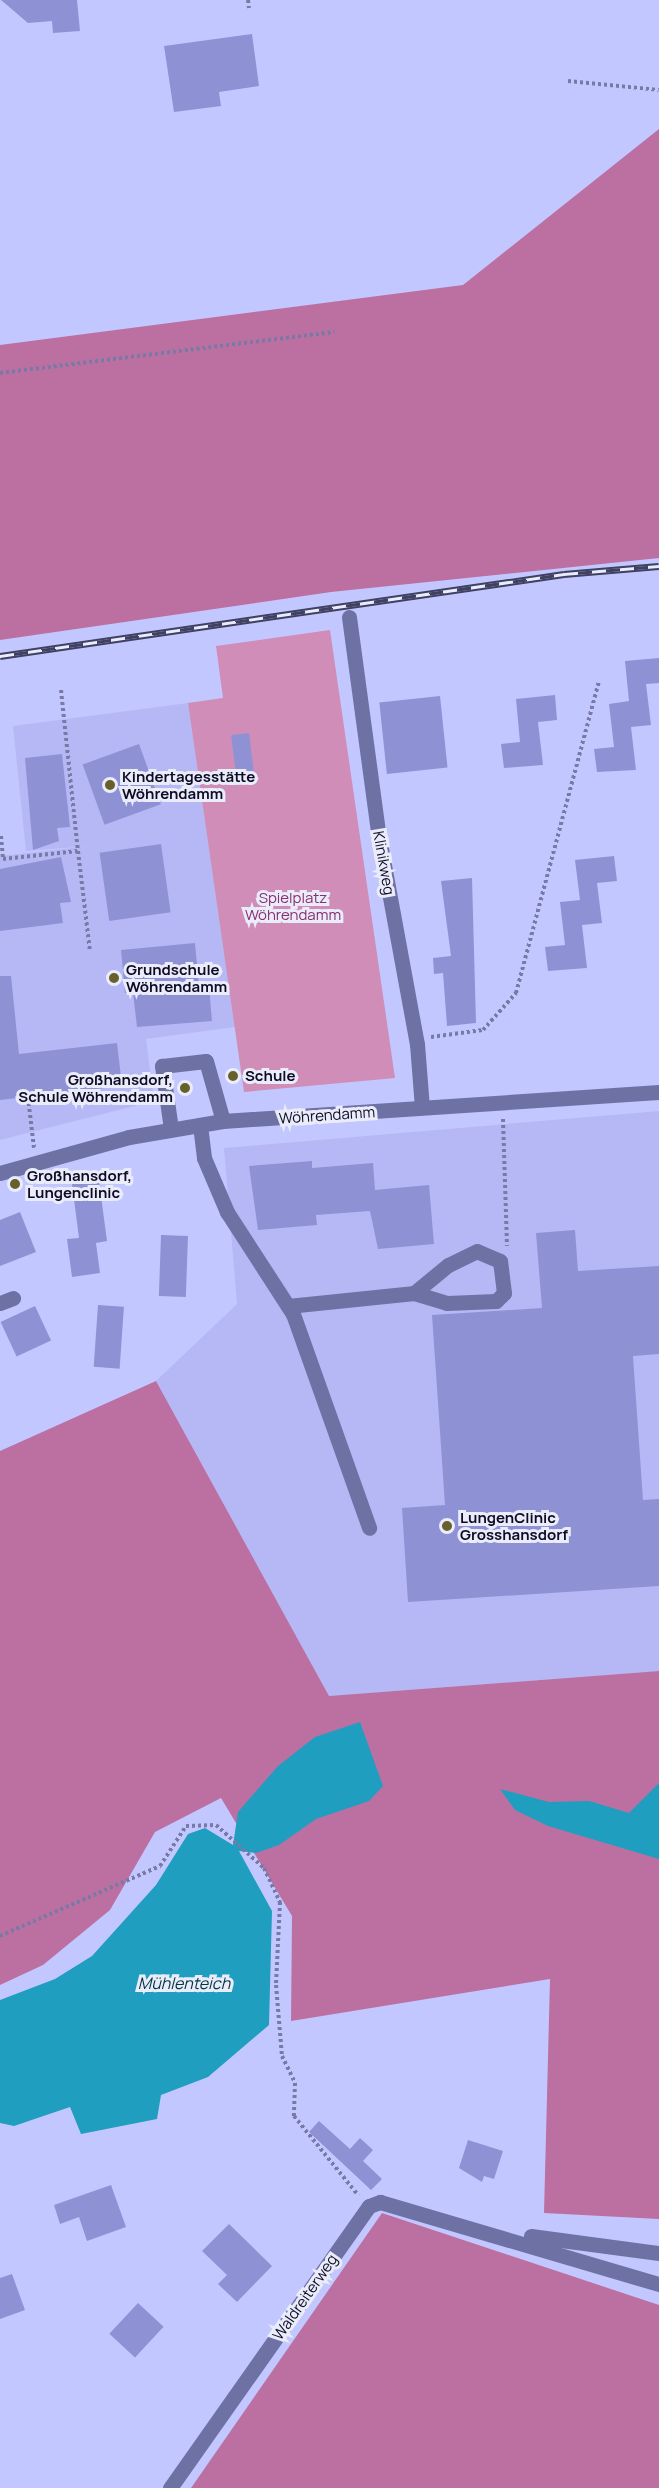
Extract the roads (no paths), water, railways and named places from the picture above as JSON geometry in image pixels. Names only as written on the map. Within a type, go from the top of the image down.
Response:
[{"type":"street","name":"Klinikweg","points":[[349,617],[378,832],[416,1040],[422,1107]]},
{"type":"street","points":[[171,1129],[162,1066],[206,1061],[223,1121]]},
{"type":"street","name":"Wöhrendamm","points":[[0,1173],[36,1161],[171,1129],[223,1121],[659,1092]]},
{"type":"street","points":[[200,1125],[204,1158],[227,1212],[288,1306],[369,1528]]},
{"type":"street","points":[[288,1306],[414,1293],[447,1303],[496,1301],[504,1293],[501,1261],[477,1251],[448,1264],[414,1293]]},
{"type":"street","name":"Waldreiterweg","points":[[170,2488],[369,2206],[380,2202],[488,2230]]},
{"type":"street","points":[[488,2230],[659,2253]]},
{"type":"street","points":[[488,2230],[659,2284]]},
{"type":"water","name":"Mühlenteich","points":[[360,1722],[383,1786],[369,1801],[316,1819],[279,1845],[256,1853],[239,1851],[272,1911],[269,2025],[208,2077],[161,2095],[157,2119],[81,2134],[70,2107],[14,2126],[0,2123],[0,2000],[55,1979],[92,1956],[156,1885],[188,1834],[205,1828],[233,1845],[238,1812],[278,1766],[315,1737]]},
{"type":"water","points":[[659,1783],[659,1859],[548,1826],[515,1810],[500,1789],[549,1802],[589,1801],[629,1813]]},
{"type":"railway","points":[[0,656],[564,574],[659,566]]},
{"type":"place","name":"Kindertagesstätte Wöhrendamm","points":[[110,785]]},
{"type":"place","name":"Grundschule Wöhrendamm","points":[[114,978]]},
{"type":"place","name":"Schule","points":[[233,1076]]},
{"type":"place","name":"Großhansdorf, Schule Wöhrendamm","points":[[185,1088]]},
{"type":"place","name":"Großhansdorf, Lungenclinic","points":[[15,1184]]},
{"type":"place","name":"LungenClinic Grosshansdorf","points":[[447,1526]]},
{"type":"park label","name":"Spielplatz Wöhrendamm","points":[[293,906]]}]
